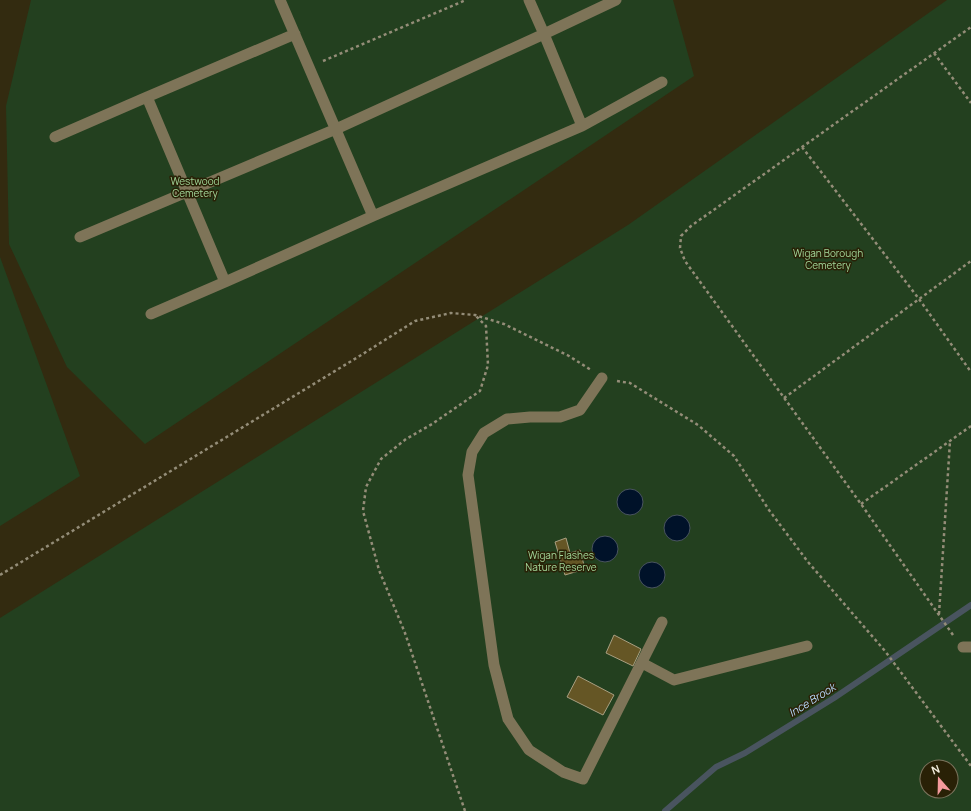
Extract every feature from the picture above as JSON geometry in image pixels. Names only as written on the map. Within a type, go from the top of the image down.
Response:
[{"type":"lane","points":[[280,0],[374,216]]},
{"type":"lane","points":[[529,0],[582,126]]},
{"type":"lane","points":[[80,237],[336,128],[616,0]]},
{"type":"lane","points":[[55,137],[295,34]]},
{"type":"lane","points":[[151,314],[582,126],[662,82]]},
{"type":"lane","points":[[147,97],[225,282]]},
{"type":"lane","points":[[602,378],[580,410],[560,418],[530,417],[507,419],[484,433],[472,452],[468,475],[494,665],[508,719],[529,750],[563,772],[583,780],[662,622]]},
{"type":"lane","points":[[642,663],[674,680],[807,646]]},
{"type":"path","points":[[309,67],[466,0]]},
{"type":"path","points":[[952,633],[861,504],[685,261],[680,248],[681,236],[690,226],[971,27]]},
{"type":"path","points":[[934,53],[971,103]]},
{"type":"path","points":[[802,146],[919,299],[971,372]]},
{"type":"path","points":[[784,398],[971,261]]},
{"type":"path","points":[[0,575],[415,321],[451,313],[475,315],[504,324],[569,356],[602,378],[630,383],[698,425],[734,456],[768,510],[808,562],[885,651],[971,766]]},
{"type":"path","points":[[465,811],[405,633],[379,570],[363,511],[366,487],[381,459],[406,439],[432,424],[480,391],[488,365],[486,326],[475,315]]},
{"type":"path","points":[[861,504],[971,426]]},
{"type":"path","points":[[939,615],[950,441]]},
{"type":"green space","name":"Westwood Cemetery","points":[[31,0],[673,0],[694,76],[145,444],[67,367],[9,244],[6,106]]},
{"type":"green space","name":"Wigan Flashes Nature Reserve","points":[[947,0],[971,0],[971,811],[0,811],[0,618],[628,225]]},
{"type":"green space","points":[[0,257],[80,476],[0,526]]},
{"type":"water","points":[[630,489],[639,493],[643,502],[639,511],[630,515],[621,511],[617,502],[621,493]]},
{"type":"water","points":[[677,515],[686,519],[690,528],[686,537],[677,541],[668,537],[664,528],[668,519]]},
{"type":"water","points":[[605,536],[614,540],[618,549],[614,558],[605,562],[596,558],[592,549],[596,540]]},
{"type":"water","points":[[652,562],[661,566],[665,575],[661,584],[652,588],[643,584],[639,575],[643,566]]},
{"type":"building","points":[[566,538],[570,553],[580,550],[585,569],[565,575],[555,542]]},
{"type":"building","points":[[614,635],[641,649],[633,666],[606,653]]},
{"type":"building","points":[[578,676],[614,695],[603,715],[567,697]]},
{"type":"waterway","name":"Ince Brook","points":[[665,811],[716,767],[745,753],[834,698],[971,605]]},
{"type":"park label","name":"Wigan Borough Cemetery","points":[[828,258]]}]
